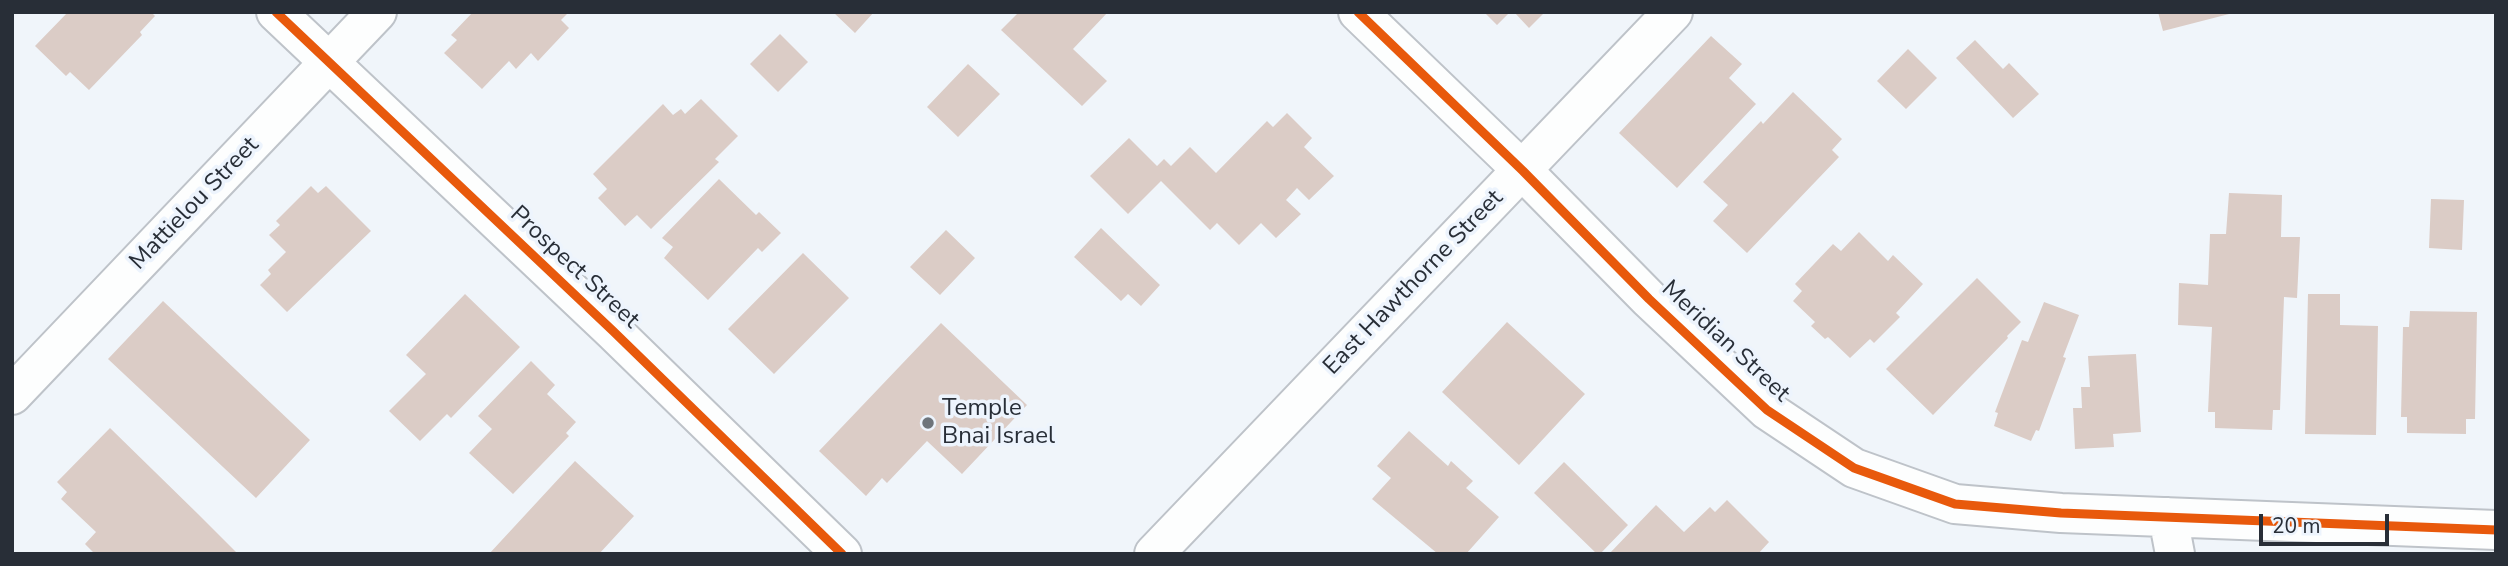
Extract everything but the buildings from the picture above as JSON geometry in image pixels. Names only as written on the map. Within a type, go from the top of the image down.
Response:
[{"type":"street","name":"Prospect Street","points":[[276,12],[613,331],[842,554]]},
{"type":"street","name":"Mattielou Street","points":[[12,395],[377,12]]},
{"type":"street","name":"Meridian Street","points":[[1359,12],[1523,171],[1649,299],[1767,410],[1854,468],[1955,504],[2061,513],[2171,536],[2496,530]]},
{"type":"street","name":"East Hawthorne Street","points":[[1154,554],[1673,12]]},
{"type":"cycle path","points":[[276,12],[613,331],[842,554]]},
{"type":"cycle path","points":[[1358,12],[1523,171],[1649,299],[1767,410],[1854,468],[1955,504],[2061,513],[2496,530]]},
{"type":"place","name":"Temple Bnai Israel","points":[[928,423]]}]
